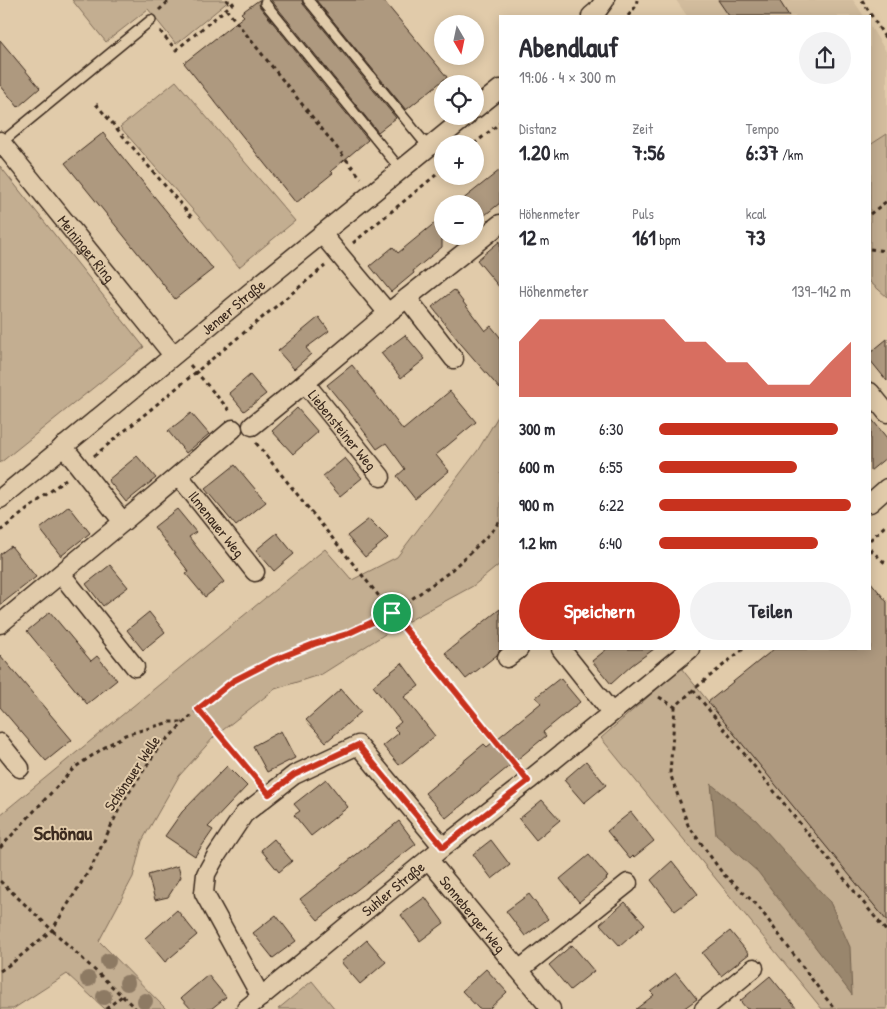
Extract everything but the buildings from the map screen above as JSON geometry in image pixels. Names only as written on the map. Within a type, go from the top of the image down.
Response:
[{"type":"street","points":[[592,15],[605,0]]},
{"type":"street","points":[[484,102],[499,90]]},
{"type":"street","name":"Jenaer Straße","points":[[0,498],[456,125]]},
{"type":"street","name":"Meininger Ring","points":[[1,142],[176,353]]},
{"type":"street","name":"Liebensteiner Weg","points":[[252,432],[305,383],[499,225]]},
{"type":"street","points":[[322,234],[388,314]]},
{"type":"street","points":[[407,298],[454,359]]},
{"type":"street","name":"Liebensteiner Weg","points":[[305,383],[380,477]]},
{"type":"street","points":[[871,393],[887,413]]},
{"type":"street","name":"Ilmenauer Weg","points":[[0,624],[179,476],[234,423]]},
{"type":"street","points":[[63,446],[123,522]]},
{"type":"street","name":"Ilmenauer Weg","points":[[179,476],[255,572]]},
{"type":"street","points":[[871,502],[887,488]]},
{"type":"street","points":[[60,574],[135,666]]},
{"type":"street","points":[[561,650],[611,712]]},
{"type":"street","name":"Suhler Straße","points":[[246,1009],[428,859],[528,781],[689,650]]},
{"type":"street","points":[[0,743],[20,768]]},
{"type":"street","points":[[261,997],[204,893],[206,874],[244,814],[294,775],[358,745],[443,847]]},
{"type":"street","name":"Sonneberger Weg","points":[[428,859],[551,1009]]},
{"type":"street","points":[[519,970],[628,883]]},
{"type":"street","points":[[704,1009],[754,968]]},
{"type":"lane","points":[[308,0],[429,148]]},
{"type":"lane","points":[[265,3],[401,170]]},
{"type":"lane","points":[[1,142],[151,20]]},
{"type":"path","points":[[226,0],[231,4]]},
{"type":"path","points":[[151,20],[176,50],[237,0]]},
{"type":"path","points":[[629,15],[636,6],[637,0]]},
{"type":"path","points":[[862,0],[887,41]]},
{"type":"path","points":[[226,9],[373,192]]},
{"type":"path","points":[[96,104],[194,220]]},
{"type":"path","points":[[484,136],[499,124]]},
{"type":"path","points":[[0,531],[80,468],[434,177]]},
{"type":"path","points":[[871,213],[887,201]]},
{"type":"path","points":[[871,249],[887,251]]},
{"type":"path","points":[[176,353],[196,371],[234,423]]},
{"type":"path","points":[[252,432],[392,613],[528,781]]},
{"type":"path","name":"Schönauer Welle","points":[[0,971],[52,930],[93,864],[122,803],[159,747],[198,709],[233,681],[274,660],[314,644],[347,634],[392,613],[448,573],[472,552],[499,522]]},
{"type":"path","points":[[871,539],[887,524]]},
{"type":"path","points":[[871,550],[887,565]]},
{"type":"path","points":[[743,650],[675,707],[670,773],[688,825],[723,874],[757,905],[824,997],[835,1009]]},
{"type":"path","points":[[693,690],[887,932]]},
{"type":"path","points":[[198,709],[269,794]]},
{"type":"path","points":[[0,848],[74,768],[105,746],[125,735],[170,722],[184,722]]},
{"type":"path","points":[[0,881],[136,1009]]},
{"type":"path","points":[[106,1009],[122,996]]},
{"type":"shaded area","points":[[72,0],[230,0],[176,44],[148,9],[106,42]]},
{"type":"shaded area","points":[[676,0],[853,0],[863,15],[686,15]]},
{"type":"shaded area","points":[[871,28],[887,53],[887,134],[871,144]]},
{"type":"shaded area","points":[[176,81],[295,221],[239,267],[199,217],[120,127]]},
{"type":"shaded area","points":[[887,134],[887,297],[871,283],[871,144]]},
{"type":"shaded area","points":[[0,166],[144,347],[0,463]]},
{"type":"shaded area","points":[[499,415],[499,565],[473,586],[390,631],[322,674],[275,689],[214,737],[179,776],[142,841],[133,877],[99,941],[166,1009],[105,1009],[67,974],[13,1009],[0,1009],[0,815],[325,549],[352,580],[397,557],[478,450]]},
{"type":"shaded area","points":[[681,668],[887,921],[887,1009],[822,1009],[601,738]]},
{"type":"shaded area","points":[[711,784],[756,820],[830,902],[850,947],[852,995],[758,872],[716,835]]},
{"type":"shaded area","points":[[312,981],[335,1009],[278,1009]]},
{"type":"district","name":"Schönau","points":[[63,832]]},
{"type":"route","points":[[392,613],[528,781],[443,847],[358,745],[294,775],[269,794],[198,709],[233,681],[274,660],[314,644],[347,634],[392,613]]}]
